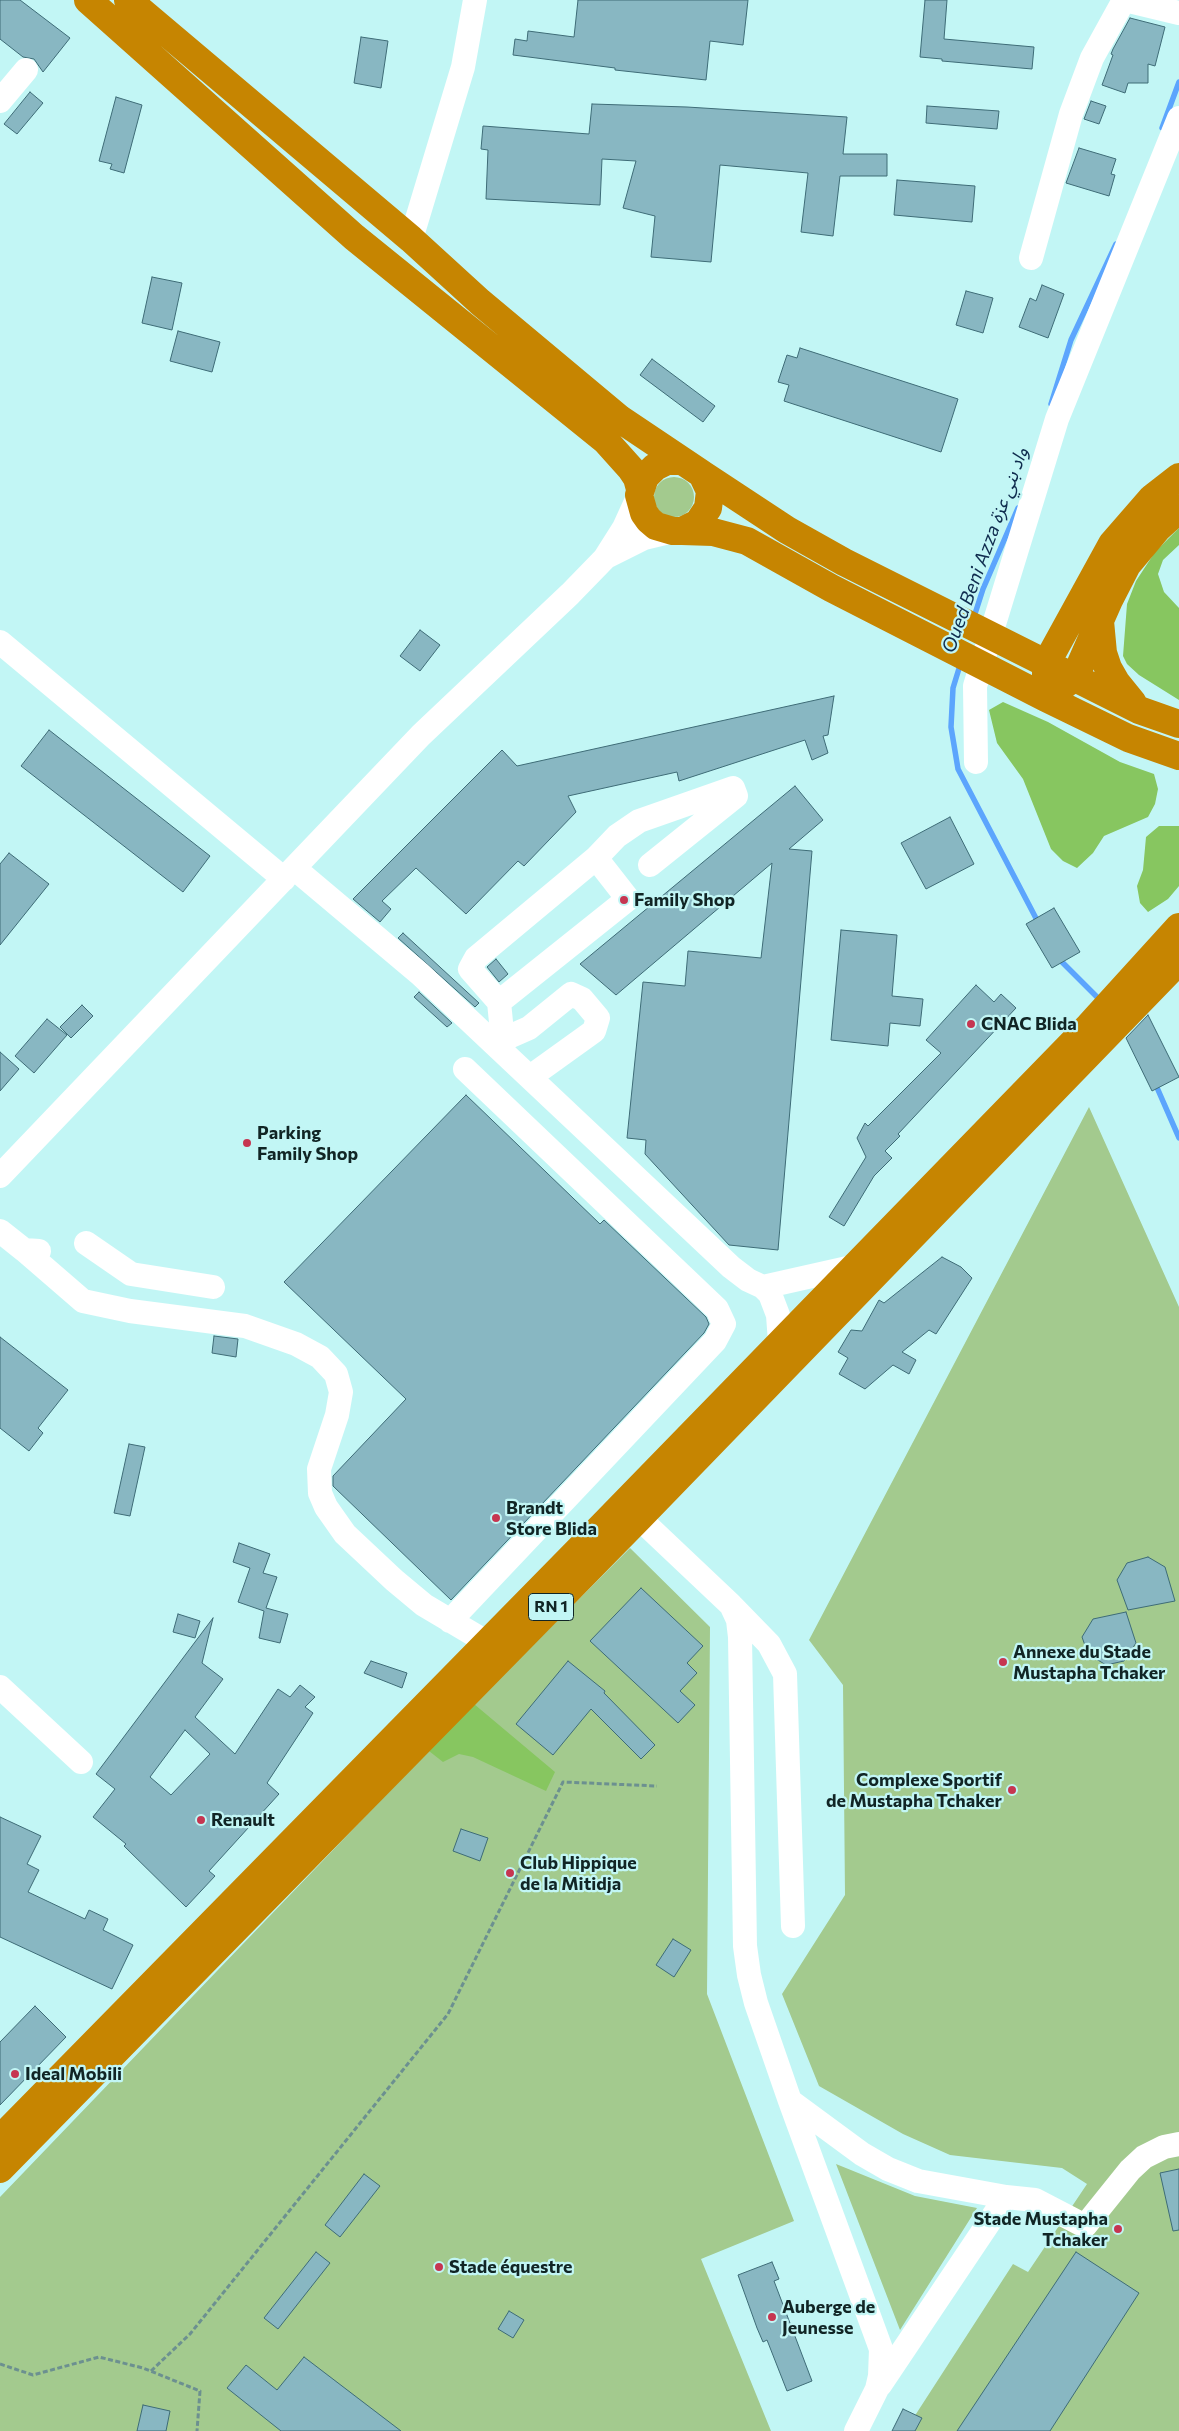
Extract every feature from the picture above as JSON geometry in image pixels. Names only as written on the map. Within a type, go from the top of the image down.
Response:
[{"type":"highway","points":[[88,0],[354,237],[605,440],[631,469],[640,492],[644,513],[656,526],[677,531],[713,532],[747,541],[831,588],[1046,698],[1128,738],[1179,756]]},
{"type":"highway","points":[[128,0],[411,239],[480,302],[620,419],[787,530],[1046,664],[1139,710],[1179,724]]},
{"type":"highway","points":[[640,492],[645,477],[655,467],[667,462],[692,468],[710,490],[708,508],[698,523],[677,531]]},
{"type":"highway","points":[[1046,698],[1046,664],[1112,544],[1152,498],[1179,477]]},
{"type":"highway","points":[[1046,698],[1075,677],[1127,565],[1158,528],[1179,509]]},
{"type":"highway","points":[[1100,621],[1103,653],[1108,668],[1116,682],[1139,710]]},
{"type":"highway","name":"RN 1","points":[[0,2169],[638,1518],[1134,993],[1179,927]]},
{"type":"highway","name":"RN 1","points":[[1134,993],[1179,961]]},
{"type":"highway","name":"RN 1","points":[[0,2138],[488,1642],[852,1267],[1095,1035]]},
{"type":"street","points":[[411,239],[463,67],[475,0]]},
{"type":"street","points":[[1032,258],[1071,114],[1092,58],[1124,0],[1179,13]]},
{"type":"street","points":[[0,101],[26,70]]},
{"type":"street","points":[[976,762],[975,686],[1057,419],[1179,118]]},
{"type":"street","points":[[0,1176],[421,735],[570,594],[605,558],[624,528],[640,492]]},
{"type":"street","points":[[605,558],[630,544],[677,531]]},
{"type":"street","points":[[0,642],[289,874],[420,974],[504,1045],[530,1076],[731,1267],[748,1280],[763,1287],[770,1294],[778,1315],[780,1342]]},
{"type":"street","points":[[504,1045],[499,1002],[470,969],[476,958],[596,858],[617,836],[640,821],[733,788],[736,796],[650,865]]},
{"type":"street","points":[[499,1002],[628,899],[596,858]]},
{"type":"street","points":[[504,1045],[529,1028],[571,994],[582,999],[598,1018],[594,1031],[530,1076]]},
{"type":"street","points":[[450,1621],[715,1341],[724,1324],[717,1309],[465,1069]]},
{"type":"street","points":[[0,1231],[62,1285],[83,1300],[97,1306],[245,1326],[288,1340],[320,1357],[336,1374],[341,1392],[337,1415],[319,1469],[320,1493],[326,1507],[345,1534],[424,1605],[488,1642]]},
{"type":"street","points":[[86,1243],[131,1274],[213,1287]]},
{"type":"street","points":[[24,1250],[48,1251]]},
{"type":"street","points":[[763,1287],[852,1267]]},
{"type":"street","points":[[638,1518],[731,1605],[769,1644],[785,1674],[793,1926]]},
{"type":"street","points":[[731,1605],[738,1620],[740,1637],[746,1946],[756,2003],[790,2101],[877,2335],[882,2363],[877,2389]]},
{"type":"street","points":[[0,1688],[81,1762]]},
{"type":"street","points":[[790,2101],[862,2154],[888,2169],[918,2181],[1006,2197],[1036,2200],[1085,2226],[1130,2170],[1144,2157],[1164,2147],[1179,2144]]},
{"type":"street","points":[[856,2431],[877,2389],[1006,2197]]},
{"type":"path","points":[[151,2372],[190,2334],[448,2014],[563,1782],[657,1786]]},
{"type":"path","points":[[0,2364],[33,2375],[98,2357],[151,2372],[200,2390],[197,2431]]},
{"type":"green space","points":[[674,477],[688,483],[694,497],[688,511],[674,517],[660,511],[654,497],[660,483]]},
{"type":"green space","points":[[1179,528],[1179,545],[1163,560],[1158,574],[1164,592],[1179,608],[1179,700],[1139,675],[1127,664],[1123,656],[1127,604],[1136,581],[1155,552]]},
{"type":"green space","points":[[1003,702],[1048,722],[1120,762],[1154,774],[1158,789],[1155,804],[1148,817],[1104,836],[1093,853],[1077,868],[1063,861],[1051,849],[1023,779],[997,743],[989,710]]},
{"type":"green space","points":[[1159,826],[1179,826],[1179,886],[1168,899],[1148,912],[1140,903],[1137,886],[1143,870],[1146,837]]},
{"type":"green space","name":"Annexe du Stade Mustapha Tchaker","points":[[1089,1107],[1179,1307],[1179,2431],[905,2431],[1013,2264],[1028,2272],[1087,2184],[1062,2168],[950,2155],[903,2134],[819,2086],[782,1994],[845,1895],[843,1685],[809,1640]]},
{"type":"green space","name":"Club Hippique de la Mitidja","points":[[630,1548],[710,1627],[707,1994],[794,2221],[701,2259],[771,2431],[0,2431],[0,2197],[457,1721]]},
{"type":"green space","points":[[474,1704],[555,1772],[546,1791],[473,1757],[459,1754],[443,1762],[429,1751]]},
{"type":"green space","points":[[836,2164],[915,2196],[977,2208],[900,2330]]},
{"type":"building","points":[[0,0],[20,0],[70,38],[43,72],[34,59],[23,57],[0,39]]},
{"type":"building","points":[[578,0],[748,0],[743,45],[710,41],[706,80],[615,70],[615,68],[513,55],[515,39],[527,41],[528,31],[574,37]]},
{"type":"building","points":[[925,0],[947,0],[944,39],[1034,47],[1032,69],[942,61],[942,59],[920,57]]},
{"type":"building","points":[[1130,18],[1165,27],[1155,66],[1148,64],[1148,83],[1128,83],[1125,93],[1102,85],[1113,55],[1111,54],[1113,49]]},
{"type":"building","points":[[361,37],[388,41],[381,88],[354,83]]},
{"type":"building","points":[[30,92],[43,103],[17,134],[4,124]]},
{"type":"building","points":[[116,97],[142,105],[124,173],[110,169],[112,164],[99,161]]},
{"type":"building","points":[[1091,101],[1106,106],[1099,124],[1084,119]]},
{"type":"building","points":[[592,104],[687,107],[847,117],[843,154],[887,154],[887,176],[840,176],[833,236],[801,232],[808,173],[720,165],[711,262],[651,257],[655,216],[623,208],[636,161],[602,159],[600,205],[486,199],[488,150],[481,149],[483,126],[589,134]]},
{"type":"building","points":[[927,106],[999,111],[997,129],[926,123]]},
{"type":"building","points":[[1079,148],[1116,159],[1111,174],[1115,175],[1109,196],[1066,183]]},
{"type":"building","points":[[897,180],[975,186],[972,222],[894,215]]},
{"type":"building","points":[[152,277],[182,283],[172,330],[142,323]]},
{"type":"building","points":[[1042,285],[1064,294],[1048,338],[1019,327],[1030,298],[1036,301]]},
{"type":"building","points":[[966,291],[993,298],[983,333],[956,325]]},
{"type":"building","points":[[178,331],[220,342],[212,372],[170,361]]},
{"type":"building","points":[[800,348],[958,399],[941,452],[784,401],[789,385],[778,382],[787,355],[797,358]]},
{"type":"building","points":[[652,359],[715,406],[703,422],[640,375]]},
{"type":"building","points":[[420,630],[440,645],[420,671],[400,656]]},
{"type":"building","points":[[834,696],[828,735],[823,736],[828,753],[812,760],[805,740],[679,781],[677,772],[568,796],[576,812],[524,866],[518,861],[466,914],[416,868],[382,901],[391,909],[380,922],[353,899],[502,750],[517,766]]},
{"type":"building","points":[[49,730],[210,856],[183,892],[21,766]]},
{"type":"building","points":[[795,786],[823,820],[789,849],[812,851],[778,1250],[729,1245],[645,1154],[646,1140],[627,1138],[643,982],[685,986],[688,951],[761,958],[772,863],[616,995],[580,964]]},
{"type":"building","points":[[950,817],[974,864],[926,889],[901,843]]},
{"type":"building","points":[[9,853],[49,884],[0,945],[0,864]]},
{"type":"building","points":[[1054,908],[1080,952],[1052,968],[1026,924]]},
{"type":"building","points":[[841,930],[897,935],[892,996],[923,999],[920,1026],[890,1023],[888,1046],[831,1040]]},
{"type":"building","points":[[403,933],[479,1003],[475,1007],[398,938]]},
{"type":"building","points":[[496,959],[508,974],[499,982],[487,967]]},
{"type":"building","points":[[976,985],[994,1002],[1001,994],[1016,1008],[898,1134],[900,1136],[885,1151],[892,1158],[874,1176],[844,1226],[829,1217],[866,1157],[857,1138],[865,1123],[868,1126],[941,1053],[926,1040]]},
{"type":"building","points":[[419,992],[452,1023],[447,1027],[414,997]]},
{"type":"building","points":[[82,1005],[93,1016],[71,1038],[60,1027]]},
{"type":"building","points":[[1148,1015],[1179,1077],[1152,1091],[1126,1038]]},
{"type":"building","points":[[47,1019],[67,1035],[34,1073],[15,1056]]},
{"type":"building","points":[[0,1052],[19,1069],[0,1091]]},
{"type":"building","points":[[466,1095],[600,1224],[604,1220],[706,1317],[709,1324],[704,1333],[451,1600],[333,1486],[333,1476],[406,1399],[284,1282]]},
{"type":"building","points":[[942,1257],[961,1267],[972,1278],[936,1334],[929,1330],[902,1352],[916,1360],[909,1374],[893,1365],[865,1389],[839,1374],[848,1358],[838,1352],[851,1330],[862,1331],[879,1300],[884,1303]]},
{"type":"building","points":[[214,1336],[238,1339],[236,1357],[212,1353]]},
{"type":"building","points":[[0,1337],[68,1390],[38,1428],[43,1433],[29,1451],[0,1428]]},
{"type":"building","points":[[129,1444],[145,1447],[130,1516],[114,1513]]},
{"type":"building","points":[[239,1543],[270,1554],[263,1573],[277,1577],[266,1608],[288,1614],[280,1643],[259,1638],[264,1611],[238,1602],[250,1568],[233,1562]]},
{"type":"building","points":[[1148,1557],[1165,1567],[1175,1601],[1128,1610],[1117,1580],[1127,1563]]},
{"type":"building","points":[[641,1588],[703,1646],[687,1663],[697,1673],[680,1691],[695,1705],[678,1723],[590,1641]]},
{"type":"building","points":[[1126,1612],[1136,1643],[1124,1661],[1106,1665],[1088,1654],[1082,1637],[1093,1619]]},
{"type":"building","points":[[178,1614],[200,1621],[195,1638],[173,1632]]},
{"type":"building","points":[[213,1618],[202,1663],[223,1679],[195,1717],[235,1754],[278,1689],[290,1697],[300,1685],[315,1697],[305,1707],[313,1713],[267,1783],[279,1794],[209,1871],[215,1876],[186,1907],[124,1846],[126,1844],[93,1817],[115,1789],[96,1774]],"holes":[[[185,1730],[210,1754],[171,1795],[150,1777]]]},
{"type":"building","points":[[371,1661],[407,1673],[402,1688],[364,1673]]},
{"type":"building","points":[[568,1661],[605,1691],[604,1693],[655,1745],[641,1759],[591,1709],[553,1755],[516,1724]]},
{"type":"building","points":[[0,1817],[41,1836],[27,1864],[39,1870],[28,1892],[85,1919],[89,1910],[108,1919],[103,1930],[133,1945],[112,1989],[0,1937]]},
{"type":"building","points":[[461,1829],[488,1838],[480,1861],[453,1851]]},
{"type":"building","points":[[673,1939],[691,1950],[674,1977],[656,1965]]},
{"type":"building","name":"Ideal Mobili","points":[[35,2006],[66,2037],[0,2105],[0,2042]]},
{"type":"building","points":[[1179,2169],[1179,2230],[1173,2231],[1160,2173]]},
{"type":"building","points":[[364,2174],[380,2186],[340,2237],[325,2225]]},
{"type":"building","points":[[316,2252],[330,2263],[278,2329],[264,2318]]},
{"type":"building","points":[[1076,2252],[1139,2293],[1050,2431],[957,2431]]},
{"type":"building","points":[[772,2262],[779,2279],[774,2281],[812,2381],[787,2391],[767,2340],[763,2342],[757,2328],[738,2275]]},
{"type":"building","points":[[509,2311],[524,2320],[513,2338],[498,2329]]},
{"type":"building","points":[[304,2357],[401,2431],[281,2431],[227,2388],[246,2365],[277,2390]]},
{"type":"building","points":[[143,2405],[170,2411],[166,2431],[137,2431]]},
{"type":"building","points":[[903,2409],[922,2418],[915,2431],[892,2431]]},
{"type":"waterway","name":"Oued Beni Azza واد بني عزة","points":[[1162,128],[1179,82]]},
{"type":"waterway","name":"Oued Beni Azza واد بني عزة","points":[[1051,404],[1071,340],[1116,244]]},
{"type":"waterway","name":"Oued Beni Azza واد بني عزة","points":[[973,620],[983,589],[1018,508]]},
{"type":"waterway","name":"Oued Beni Azza واد بني عزة","points":[[961,662],[953,688],[951,727],[958,769],[1039,924]]},
{"type":"waterway","name":"Oued Beni Azza واد بني عزة","points":[[1058,958],[1101,1001]]},
{"type":"waterway","name":"Oued Beni Azza واد بني عزة","points":[[1155,1083],[1179,1138]]},
{"type":"place","name":"Family Shop","points":[[624,900]]},
{"type":"place","name":"CNAC Blida","points":[[971,1024]]},
{"type":"place","name":"Parking Family Shop","points":[[247,1143]]},
{"type":"place","name":"Brandt Store Blida","points":[[496,1518]]},
{"type":"place","name":"Annexe du Stade Mustapha Tchaker","points":[[1003,1662]]},
{"type":"place","name":"Complexe Sportif de Mustapha Tchaker","points":[[1012,1790]]},
{"type":"place","name":"Renault","points":[[201,1820]]},
{"type":"place","name":"Club Hippique de la Mitidja","points":[[510,1873]]},
{"type":"place","name":"Ideal Mobili","points":[[15,2074]]},
{"type":"place","name":"Stade Mustapha Tchaker","points":[[1118,2229]]},
{"type":"place","name":"Stade équestre","points":[[439,2267]]},
{"type":"place","name":"Auberge de Jeunesse","points":[[772,2317]]}]
